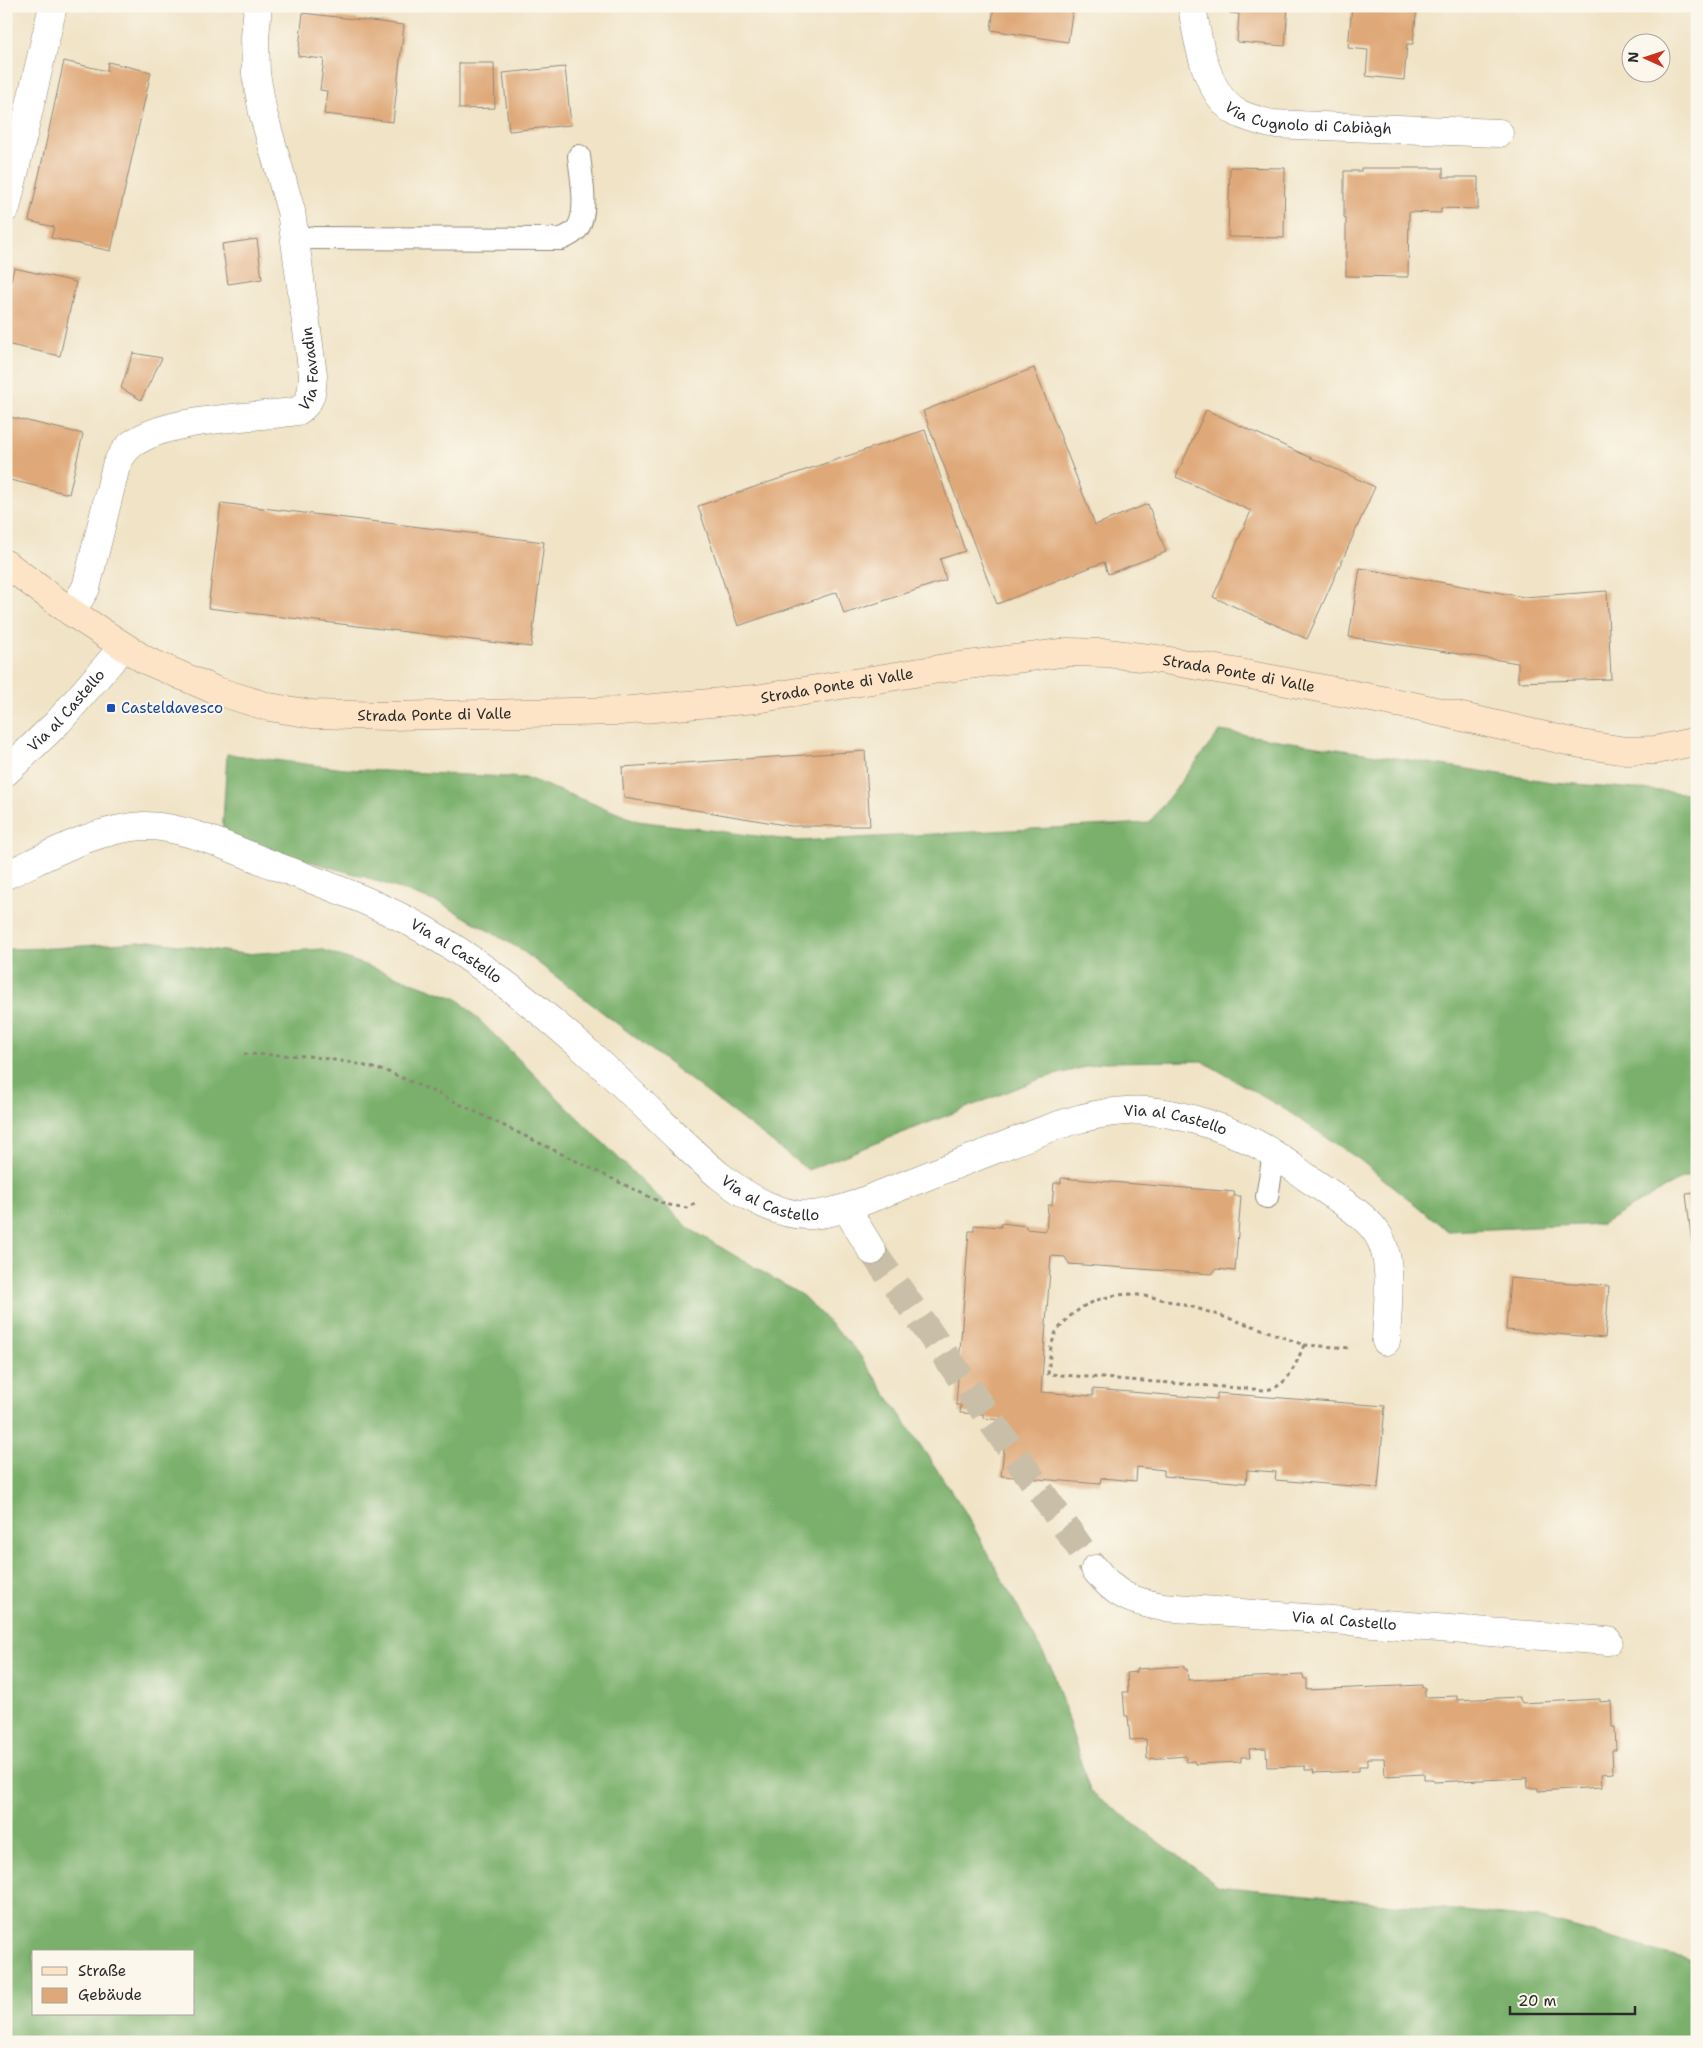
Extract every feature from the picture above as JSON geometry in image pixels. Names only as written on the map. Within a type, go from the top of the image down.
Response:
[{"type":"street","points":[[6,208],[53,6]]},
{"type":"street","name":"Via Favadìn","points":[[70,612],[86,588],[116,466],[123,452],[131,444],[166,429],[298,412],[307,405],[312,392],[313,374],[296,238],[291,211],[262,113],[256,74],[255,37],[258,6]]},
{"type":"street","name":"Via Cugnolo di Cabiàgh","points":[[1192,6],[1200,54],[1212,82],[1225,102],[1236,112],[1252,119],[1271,124],[1498,133]]},
{"type":"street","name":"Strada Ponte di Valle","points":[[6,564],[70,612],[124,647],[174,673],[217,691],[269,707],[312,714],[388,716],[630,710],[756,699],[945,668],[1068,652],[1158,658],[1204,666],[1413,706],[1581,744],[1626,751],[1656,750],[1697,741]]},
{"type":"street","name":"Via al Castello","points":[[6,772],[59,721],[124,647]]},
{"type":"street","name":"Via al Castello","points":[[6,875],[92,836],[119,828],[146,826],[176,829],[380,907],[436,937],[475,962],[546,1016],[594,1058],[718,1175],[765,1205],[801,1216],[822,1214],[846,1208],[1051,1128],[1093,1116],[1125,1111],[1161,1112],[1198,1120],[1233,1134],[1274,1154],[1361,1217],[1376,1232],[1383,1243],[1387,1259],[1386,1341]]},
{"type":"street","name":"Via al Castello","points":[[846,1208],[872,1251]]},
{"type":"street","name":"Via al Castello","points":[[1095,1570],[1106,1583],[1124,1597],[1137,1602],[1163,1607],[1608,1641]]},
{"type":"lane","points":[[296,238],[560,239],[577,230],[582,220],[584,206],[580,156]]},
{"type":"lane","points":[[1267,1197],[1274,1154]]},
{"type":"path","points":[[244,1054],[308,1056],[354,1063],[388,1072],[439,1094],[664,1204],[678,1208],[687,1208],[694,1204],[718,1175]]},
{"type":"path","points":[[1304,1345],[1291,1373],[1282,1384],[1274,1389],[1048,1374],[1051,1346],[1056,1332],[1069,1317],[1084,1306],[1116,1295],[1130,1294],[1178,1303],[1256,1327],[1304,1345],[1351,1348],[1386,1341]]},
{"type":"green space","points":[[1220,731],[1552,782],[1684,793],[1697,788],[1697,1177],[1684,1177],[1602,1224],[1448,1231],[1360,1160],[1286,1110],[1202,1061],[1104,1062],[1040,1079],[808,1170],[520,949],[442,904],[365,877],[222,837],[227,754],[345,769],[527,778],[638,821],[797,841],[1149,823]]},
{"type":"green space","points":[[150,941],[245,954],[321,949],[458,999],[690,1229],[803,1296],[857,1351],[964,1510],[1053,1671],[1090,1791],[1219,1886],[1542,1919],[1697,1962],[1697,2042],[6,2042],[6,949],[55,948]]},
{"type":"building","points":[[994,6],[1073,6],[1068,42],[991,30]]},
{"type":"building","points":[[1231,6],[1288,6],[1285,46],[1237,42],[1239,14],[1230,13]]},
{"type":"building","points":[[1352,6],[1417,6],[1413,44],[1407,44],[1404,80],[1366,76],[1368,50],[1348,48]]},
{"type":"building","points":[[303,13],[404,25],[393,122],[324,114],[327,91],[320,90],[324,59],[298,56]]},
{"type":"building","points":[[64,61],[107,71],[108,62],[151,72],[111,251],[51,238],[54,227],[29,221]]},
{"type":"building","points":[[459,63],[494,63],[495,108],[459,109]]},
{"type":"building","points":[[565,67],[571,125],[509,131],[503,73]]},
{"type":"building","points":[[1230,167],[1285,168],[1284,238],[1228,237]]},
{"type":"building","points":[[1361,168],[1443,168],[1443,177],[1478,177],[1478,209],[1441,208],[1441,213],[1409,212],[1408,277],[1346,276],[1344,171],[1361,171]]},
{"type":"building","points":[[257,239],[262,279],[228,284],[222,244]]},
{"type":"building","points":[[14,268],[76,282],[60,356],[6,344],[6,301]]},
{"type":"building","points":[[133,353],[162,358],[141,400],[121,388]]},
{"type":"building","points":[[1034,368],[1095,525],[1148,504],[1166,552],[1108,574],[1104,562],[997,604],[923,411]]},
{"type":"building","points":[[1206,410],[1375,487],[1307,639],[1213,597],[1251,511],[1176,477]]},
{"type":"building","points":[[6,416],[83,434],[69,494],[6,479]]},
{"type":"building","points":[[925,430],[965,551],[940,559],[946,580],[844,614],[837,592],[738,626],[698,506]]},
{"type":"building","points":[[221,503],[544,542],[531,647],[208,608]]},
{"type":"building","points":[[1360,568],[1524,597],[1607,591],[1611,679],[1518,682],[1518,663],[1349,637]]},
{"type":"building","points":[[865,751],[870,826],[791,826],[624,798],[622,767]]},
{"type":"building","points":[[1061,1178],[1235,1192],[1234,1196],[1241,1196],[1235,1271],[1216,1269],[1212,1274],[1069,1264],[1065,1257],[1051,1256],[1041,1392],[1093,1396],[1093,1389],[1217,1399],[1217,1393],[1385,1406],[1378,1488],[1275,1480],[1276,1472],[1247,1470],[1246,1483],[1164,1476],[1164,1470],[1137,1467],[1136,1481],[1101,1478],[1100,1484],[1001,1476],[1004,1449],[999,1449],[1001,1420],[983,1418],[983,1414],[960,1413],[961,1405],[956,1405],[969,1231],[974,1231],[974,1225],[1001,1227],[1001,1223],[1026,1226],[1026,1229],[1046,1231],[1048,1205],[1052,1205],[1054,1183],[1061,1183]]},
{"type":"building","points":[[1697,1193],[1697,1243],[1692,1244],[1686,1194]]},
{"type":"building","points":[[1510,1278],[1609,1286],[1605,1338],[1506,1330]]},
{"type":"building","points":[[1184,1666],[1184,1669],[1187,1669],[1188,1680],[1303,1675],[1304,1679],[1307,1679],[1307,1690],[1422,1685],[1422,1688],[1425,1688],[1425,1697],[1457,1696],[1457,1700],[1519,1697],[1522,1703],[1600,1699],[1600,1702],[1611,1701],[1612,1727],[1615,1727],[1616,1750],[1612,1750],[1613,1773],[1601,1774],[1602,1787],[1538,1791],[1538,1788],[1528,1788],[1527,1778],[1434,1782],[1433,1779],[1424,1779],[1424,1774],[1385,1776],[1384,1758],[1367,1758],[1367,1766],[1359,1766],[1359,1771],[1313,1773],[1314,1770],[1305,1770],[1305,1766],[1267,1767],[1266,1748],[1249,1749],[1250,1757],[1241,1757],[1241,1762],[1195,1764],[1194,1761],[1186,1762],[1186,1756],[1147,1759],[1146,1739],[1130,1740],[1123,1692],[1128,1692],[1127,1673],[1136,1672],[1136,1669]]},
{"type":"tunnel","points":[[872,1251],[1095,1569]]},
{"type":"place","name":"Casteldavesco","points":[[111,708]]}]
